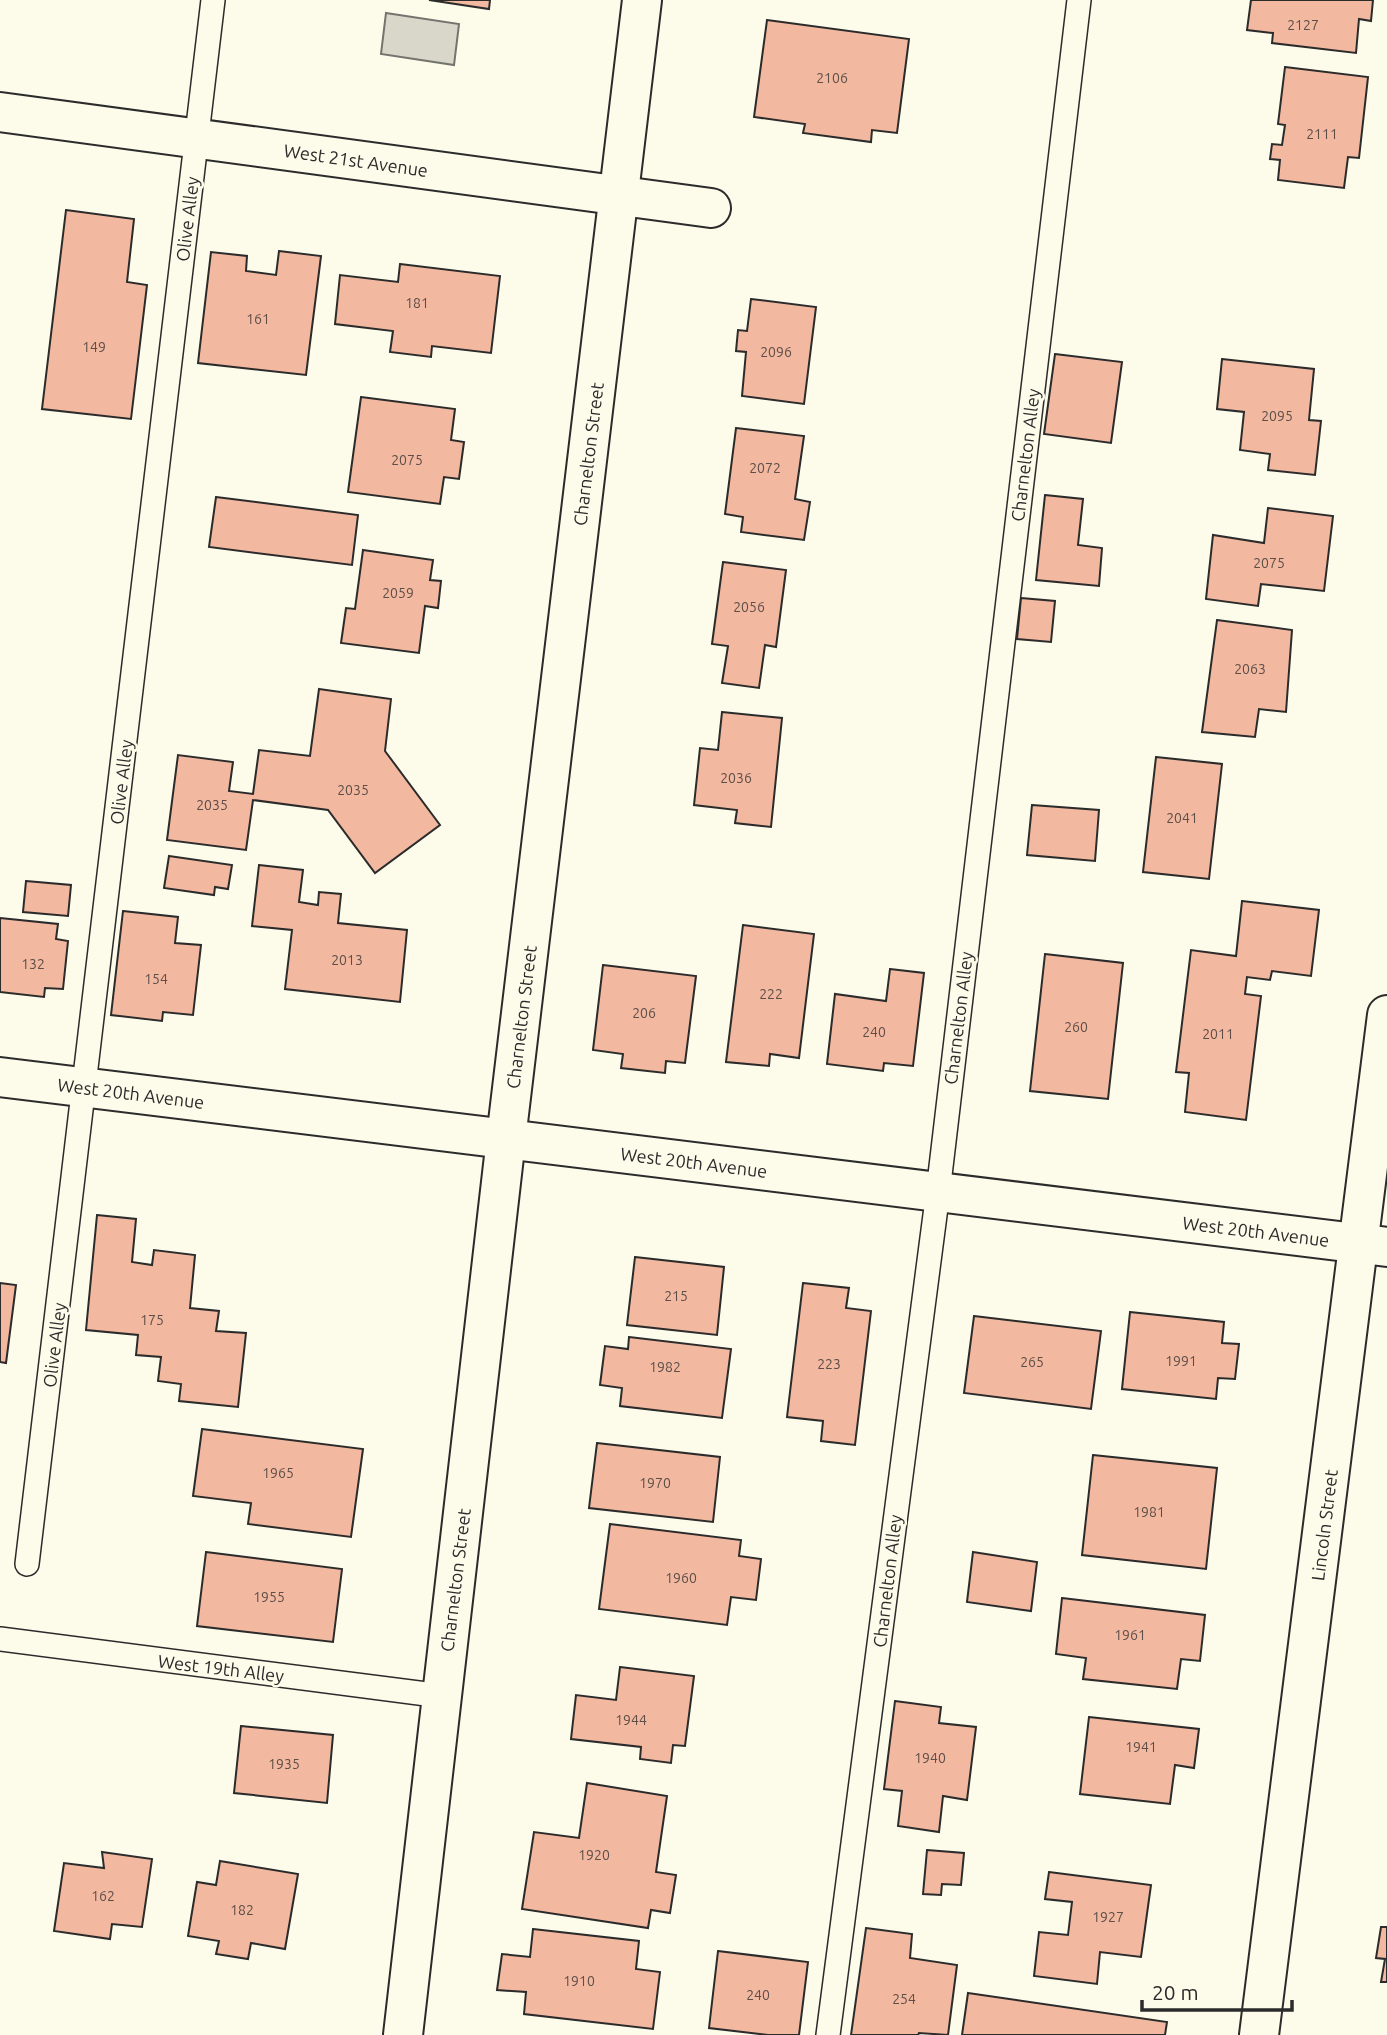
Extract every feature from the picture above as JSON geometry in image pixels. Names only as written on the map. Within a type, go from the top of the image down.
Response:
[{"type":"street","name":"Charnelton Street","points":[[403,2035],[506,1139],[642,0]]},
{"type":"street","name":"West 21st Avenue","points":[[0,112],[711,208]]},
{"type":"street","name":"Lincoln Street","points":[[1259,2035],[1373,1245],[1387,1015]]},
{"type":"street","name":"West 20th Avenue","points":[[0,1077],[1373,1245]]},
{"type":"lane","name":"Olive Alley","points":[[27,1564],[213,0]]},
{"type":"lane","name":"Charnelton Alley","points":[[828,2035],[938,1192],[1079,0]]},
{"type":"lane","name":"West 19th Alley","points":[[0,1639],[442,1696]]},
{"type":"shaded area","points":[[386,13],[459,24],[454,65],[381,54]]},
{"type":"building","points":[[429,0],[490,0],[489,9]]},
{"type":"building","points":[[1251,0],[1373,0],[1371,21],[1359,19],[1356,53],[1272,43],[1273,33],[1247,30]]},
{"type":"building","points":[[767,20],[909,39],[897,133],[872,130],[871,142],[803,133],[805,124],[754,117]]},
{"type":"building","points":[[1285,67],[1368,77],[1359,158],[1348,157],[1344,188],[1278,180],[1280,160],[1270,159],[1272,144],[1282,145],[1285,125],[1278,124]]},
{"type":"building","points":[[66,210],[134,219],[127,282],[147,285],[131,419],[42,409]]},
{"type":"building","points":[[279,251],[321,256],[306,375],[198,363],[211,252],[247,256],[246,271],[276,275]]},
{"type":"building","points":[[400,264],[500,276],[491,353],[432,346],[431,357],[390,352],[393,331],[335,324],[340,275],[398,282]]},
{"type":"building","points":[[751,299],[816,307],[804,404],[742,396],[746,352],[736,351],[738,330],[747,331]]},
{"type":"building","points":[[1055,354],[1122,362],[1111,443],[1044,434]]},
{"type":"building","points":[[1222,359],[1314,369],[1309,420],[1321,421],[1315,475],[1268,470],[1270,454],[1240,450],[1244,412],[1217,409]]},
{"type":"building","points":[[361,397],[455,409],[451,440],[464,442],[459,479],[444,477],[440,504],[348,492]]},
{"type":"building","points":[[736,428],[804,436],[795,499],[810,502],[804,540],[741,532],[743,517],[725,514]]},
{"type":"building","points":[[1045,495],[1083,499],[1078,545],[1102,548],[1099,586],[1036,580]]},
{"type":"building","points":[[216,497],[358,515],[352,565],[209,547]]},
{"type":"building","points":[[1268,508],[1333,516],[1324,591],[1261,584],[1258,606],[1206,599],[1213,535],[1264,543]]},
{"type":"building","points":[[363,550],[433,560],[430,580],[441,581],[438,608],[425,606],[419,653],[341,643],[346,608],[355,609]]},
{"type":"building","points":[[723,562],[786,570],[776,647],[765,645],[759,688],[722,683],[728,646],[712,644]]},
{"type":"building","points":[[1021,598],[1055,601],[1051,642],[1017,639]]},
{"type":"building","points":[[1217,620],[1292,630],[1286,712],[1259,709],[1255,737],[1202,732]]},
{"type":"building","points":[[319,689],[391,699],[385,751],[440,825],[375,873],[328,810],[253,800],[246,850],[167,840],[178,755],[233,762],[229,791],[253,794],[259,750],[310,756]]},
{"type":"building","points":[[722,712],[782,718],[771,827],[735,823],[737,810],[694,805],[700,748],[718,750]]},
{"type":"building","points":[[1156,757],[1222,764],[1209,879],[1143,872]]},
{"type":"building","points":[[1032,805],[1099,810],[1095,861],[1027,855]]},
{"type":"building","points":[[169,856],[232,865],[228,889],[215,887],[214,895],[164,888]]},
{"type":"building","points":[[259,865],[303,870],[299,902],[318,905],[319,892],[341,894],[338,923],[407,930],[400,1002],[285,989],[292,930],[252,926]]},
{"type":"building","points":[[26,881],[71,885],[68,916],[23,912]]},
{"type":"building","points":[[1242,901],[1319,910],[1311,976],[1272,971],[1270,980],[1247,977],[1245,994],[1261,996],[1246,1120],[1185,1112],[1189,1073],[1176,1072],[1191,950],[1236,956]]},
{"type":"building","points":[[123,911],[178,917],[175,943],[201,945],[193,1015],[163,1012],[162,1021],[111,1015]]},
{"type":"building","points":[[0,918],[58,924],[56,939],[68,941],[63,989],[45,988],[44,997],[0,992]]},
{"type":"building","points":[[743,925],[814,934],[799,1058],[770,1054],[769,1066],[726,1062]]},
{"type":"building","points":[[1045,954],[1123,963],[1108,1099],[1030,1091]]},
{"type":"building","points":[[603,965],[696,976],[685,1063],[666,1061],[665,1073],[621,1068],[623,1054],[593,1050]]},
{"type":"building","points":[[890,969],[924,973],[913,1066],[884,1063],[883,1071],[827,1064],[835,994],[886,1001]]},
{"type":"building","points":[[97,1215],[136,1219],[132,1262],[152,1265],[154,1250],[195,1255],[190,1308],[219,1311],[216,1331],[246,1333],[238,1407],[179,1401],[181,1384],[158,1381],[161,1357],[136,1355],[138,1335],[86,1330]]},
{"type":"building","points":[[635,1257],[724,1267],[717,1335],[627,1325]]},
{"type":"building","points":[[0,1283],[16,1285],[6,1363],[0,1362]]},
{"type":"building","points":[[803,1283],[849,1288],[846,1308],[871,1311],[855,1445],[821,1441],[823,1421],[787,1417]]},
{"type":"building","points":[[1130,1312],[1224,1322],[1222,1343],[1239,1344],[1235,1379],[1218,1378],[1216,1399],[1122,1389]]},
{"type":"building","points":[[974,1316],[1101,1331],[1091,1409],[964,1393]]},
{"type":"building","points":[[629,1337],[731,1349],[722,1418],[620,1406],[622,1388],[600,1385],[605,1346],[628,1349]]},
{"type":"building","points":[[202,1429],[363,1449],[351,1537],[248,1524],[251,1503],[193,1496]]},
{"type":"building","points":[[597,1443],[720,1457],[713,1522],[589,1508]]},
{"type":"building","points":[[1093,1455],[1217,1468],[1206,1569],[1082,1555]]},
{"type":"building","points":[[610,1524],[741,1540],[739,1556],[761,1559],[756,1600],[731,1597],[727,1625],[599,1609]]},
{"type":"building","points":[[206,1552],[342,1569],[333,1642],[197,1626]]},
{"type":"building","points":[[973,1552],[1037,1562],[1031,1611],[967,1602]]},
{"type":"building","points":[[1062,1598],[1205,1615],[1200,1661],[1181,1659],[1177,1689],[1083,1679],[1086,1658],[1056,1654]]},
{"type":"building","points":[[620,1667],[694,1676],[685,1746],[673,1745],[671,1763],[640,1759],[641,1747],[571,1739],[576,1695],[616,1700]]},
{"type":"building","points":[[895,1701],[941,1707],[939,1723],[976,1727],[967,1800],[943,1796],[939,1832],[898,1826],[902,1791],[884,1789]]},
{"type":"building","points":[[1089,1717],[1199,1729],[1194,1768],[1175,1765],[1170,1804],[1080,1794]]},
{"type":"building","points":[[241,1726],[333,1735],[327,1803],[234,1793]]},
{"type":"building","points":[[587,1783],[667,1796],[656,1872],[676,1875],[670,1913],[651,1910],[648,1928],[522,1909],[534,1832],[579,1838]]},
{"type":"building","points":[[927,1850],[964,1853],[961,1885],[942,1884],[941,1895],[923,1894]]},
{"type":"building","points":[[102,1852],[152,1859],[142,1927],[112,1924],[110,1939],[54,1931],[64,1863],[104,1868]]},
{"type":"building","points":[[220,1861],[298,1874],[285,1949],[251,1943],[248,1959],[216,1954],[219,1941],[188,1936],[197,1882],[216,1885]]},
{"type":"building","points":[[1049,1872],[1151,1885],[1141,1957],[1100,1952],[1097,1984],[1034,1976],[1039,1932],[1068,1935],[1072,1902],[1045,1899]]},
{"type":"building","points":[[1381,1927],[1387,1927],[1387,1982],[1381,1982],[1385,1959],[1376,1958]]},
{"type":"building","points":[[866,1928],[912,1934],[910,1958],[957,1965],[948,2035],[851,2035]]},
{"type":"building","points":[[533,1929],[639,1941],[636,1969],[660,1972],[653,2029],[524,2014],[526,1992],[497,1990],[502,1954],[530,1957]]},
{"type":"building","points":[[718,1951],[808,1962],[799,2035],[768,2035],[709,2028]]},
{"type":"building","points":[[968,1993],[1167,2022],[1165,2035],[962,2035]]}]
